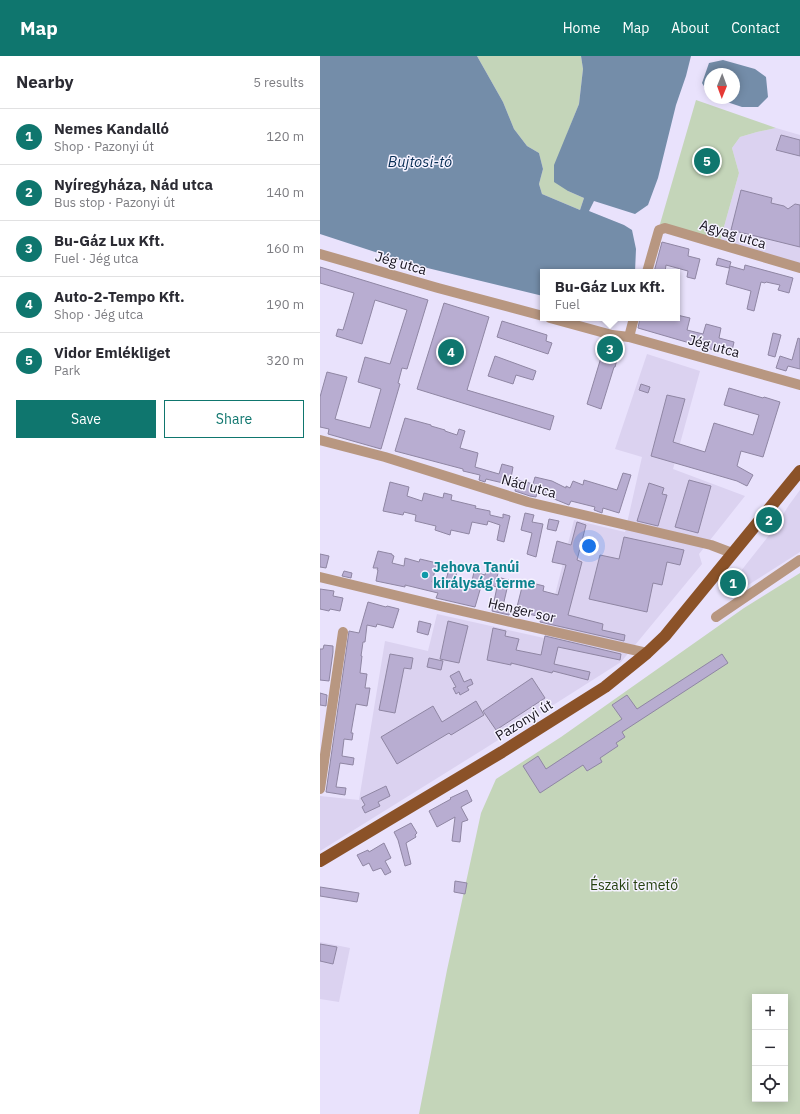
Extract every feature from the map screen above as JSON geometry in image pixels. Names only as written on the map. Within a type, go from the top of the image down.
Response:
[{"type":"main road","points":[[732,554],[800,471]]},
{"type":"main road","name":"Pazonyi út","points":[[320,861],[502,752],[605,687],[647,653],[665,636],[732,554]]},
{"type":"street","name":"Agyag utca","points":[[648,269],[659,230],[665,228],[800,268]]},
{"type":"street","name":"Jég utca","points":[[320,254],[540,315]]},
{"type":"street","name":"Jég utca","points":[[561,321],[612,335],[629,337],[800,385]]},
{"type":"street","points":[[629,337],[633,321]]},
{"type":"street","name":"Nád utca","points":[[320,440],[385,457],[528,502],[711,545],[732,554]]},
{"type":"street","points":[[716,617],[800,560]]},
{"type":"street","name":"Henger sor","points":[[320,577],[647,653]]},
{"type":"street","points":[[320,789],[343,632]]},
{"type":"shaded area","points":[[776,128],[800,135],[800,265],[720,241],[739,173],[732,148],[740,137]]},
{"type":"shaded area","points":[[647,354],[700,371],[673,469],[745,496],[699,554],[702,564],[621,662],[320,851],[320,796],[359,800],[385,641],[428,651],[437,614],[544,638],[574,520],[625,532],[642,457],[615,449]]},
{"type":"shaded area","points":[[800,490],[800,552],[742,589],[733,581],[774,529]]},
{"type":"shaded area","points":[[320,942],[350,948],[339,1002],[320,999]]},
{"type":"green space","points":[[477,56],[581,56],[583,69],[579,104],[567,134],[568,191],[584,198],[580,210],[542,194],[539,184],[543,169],[539,153],[527,146],[514,129],[503,102]]},
{"type":"green space","points":[[696,100],[776,128],[740,137],[732,148],[739,173],[720,241],[660,224]]},
{"type":"green space","name":"Északi temető","points":[[800,573],[800,1114],[419,1114],[447,970],[481,813],[496,779],[561,737],[744,608]]},
{"type":"water","name":"Bujtosi-tó","points":[[320,56],[477,56],[503,102],[514,129],[527,146],[539,153],[543,169],[539,184],[542,194],[580,210],[584,198],[568,191],[554,182],[554,165],[579,104],[583,69],[581,56],[691,56],[676,105],[658,178],[648,205],[635,214],[594,201],[589,211],[624,225],[632,230],[636,249],[635,269],[540,269],[540,295],[415,265],[320,234]]},
{"type":"water","points":[[723,60],[755,69],[766,77],[768,97],[758,107],[742,107],[733,104],[740,104],[740,68],[707,68],[709,63]]},
{"type":"building","points":[[781,135],[800,140],[800,156],[776,150]]},
{"type":"building","points":[[741,190],[772,198],[771,203],[784,206],[788,209],[795,204],[800,205],[800,247],[731,230]]},
{"type":"building","points":[[662,242],[689,249],[688,256],[700,259],[695,279],[687,277],[688,271],[666,265],[665,269],[655,269]]},
{"type":"building","points":[[718,258],[731,262],[729,268],[716,265]]},
{"type":"building","points":[[745,265],[793,278],[789,293],[778,290],[780,285],[761,282],[754,311],[747,309],[751,291],[726,284],[730,266],[744,270]]},
{"type":"building","points":[[320,267],[428,300],[407,369],[402,368],[398,383],[400,384],[381,449],[328,434],[329,429],[320,427],[320,397],[327,372],[347,377],[335,419],[370,428],[381,389],[358,382],[365,357],[390,364],[407,310],[375,300],[362,344],[336,336],[338,329],[343,330],[354,293],[320,283]]},
{"type":"building","points":[[444,303],[489,317],[467,390],[554,416],[550,430],[417,389]]},
{"type":"building","points":[[680,316],[690,318],[687,330],[703,334],[706,324],[721,328],[719,338],[734,342],[731,355],[638,328],[639,321],[680,321]]},
{"type":"building","points":[[502,321],[547,335],[546,341],[552,343],[548,354],[497,337]]},
{"type":"building","points":[[773,333],[781,335],[775,357],[768,355]]},
{"type":"building","points":[[798,338],[800,339],[800,369],[788,366],[786,371],[776,368],[780,356],[792,360]]},
{"type":"building","points":[[603,351],[618,356],[601,409],[587,404]]},
{"type":"building","points":[[495,356],[536,371],[533,380],[516,375],[513,384],[488,376]]},
{"type":"building","points":[[641,384],[650,387],[648,393],[639,390]]},
{"type":"building","points":[[729,388],[780,402],[763,457],[741,451],[737,466],[753,475],[747,486],[737,481],[651,456],[667,395],[685,399],[673,442],[705,452],[714,423],[753,435],[759,415],[724,405]]},
{"type":"building","points":[[405,418],[431,425],[457,435],[459,429],[465,431],[460,448],[478,453],[475,467],[499,474],[502,464],[513,467],[511,478],[533,484],[535,477],[552,481],[566,488],[566,486],[570,488],[573,481],[583,485],[584,480],[617,490],[623,473],[631,475],[619,513],[603,508],[602,513],[594,510],[595,507],[571,501],[569,505],[537,492],[536,497],[530,496],[515,491],[516,486],[486,479],[485,482],[479,480],[480,475],[463,471],[463,469],[395,451]]},
{"type":"building","points":[[689,480],[711,486],[698,533],[675,527]]},
{"type":"building","points":[[390,482],[409,487],[407,496],[422,501],[424,493],[443,498],[444,493],[452,495],[451,500],[490,511],[490,515],[503,518],[503,514],[510,516],[504,542],[497,540],[500,525],[488,521],[487,525],[472,522],[469,534],[451,530],[450,535],[435,530],[436,526],[415,521],[416,515],[404,512],[403,515],[383,511]]},
{"type":"building","points":[[649,483],[664,488],[662,494],[667,495],[658,526],[637,521]]},
{"type":"building","points":[[525,513],[534,515],[532,522],[543,524],[536,557],[527,554],[532,533],[521,530]]},
{"type":"building","points":[[549,519],[559,521],[556,531],[547,529]]},
{"type":"building","points":[[577,522],[586,525],[577,560],[582,562],[568,615],[603,624],[602,630],[625,635],[624,641],[540,622],[541,617],[516,611],[523,583],[535,586],[536,584],[544,586],[543,591],[558,595],[566,565],[552,562],[557,541],[571,545]]},
{"type":"building","points":[[624,537],[684,550],[680,565],[667,562],[662,585],[653,583],[647,612],[589,599],[600,555],[619,559]]},
{"type":"building","points":[[378,551],[392,554],[394,556],[392,563],[404,566],[405,558],[419,562],[420,559],[437,563],[432,582],[445,584],[449,569],[457,572],[454,582],[471,585],[474,572],[485,575],[487,567],[499,570],[497,577],[509,580],[503,606],[511,607],[509,615],[492,611],[497,587],[482,583],[475,607],[436,598],[438,593],[405,585],[405,587],[376,581],[378,568],[373,568]]},
{"type":"building","points":[[320,554],[329,556],[326,568],[320,567]]},
{"type":"building","points":[[344,571],[352,573],[351,578],[342,576]]},
{"type":"building","points":[[320,589],[334,591],[333,596],[343,598],[340,611],[320,609]]},
{"type":"building","points":[[368,602],[399,609],[393,628],[377,624],[376,627],[367,625],[365,642],[363,642],[360,673],[367,674],[365,688],[370,688],[367,706],[356,704],[351,733],[353,733],[352,740],[344,739],[342,756],[354,758],[353,765],[340,763],[336,787],[346,788],[345,795],[326,792],[349,631],[359,633]]},
{"type":"building","points":[[419,621],[431,624],[428,635],[417,632]]},
{"type":"building","points":[[448,621],[468,626],[459,663],[440,659]]},
{"type":"building","points":[[493,628],[506,631],[505,636],[519,639],[516,650],[541,655],[545,636],[621,654],[620,660],[558,647],[554,664],[590,672],[588,680],[553,671],[552,673],[511,663],[511,665],[487,660]]},
{"type":"building","points":[[324,645],[333,646],[329,681],[320,680],[320,649],[323,649]]},
{"type":"building","points":[[390,654],[413,658],[411,669],[404,668],[395,713],[379,710]]},
{"type":"building","points":[[722,654],[728,663],[622,732],[625,737],[616,743],[618,746],[600,758],[602,762],[587,771],[583,765],[540,793],[523,766],[538,756],[546,769],[622,719],[612,705],[627,695],[637,709]]},
{"type":"building","points":[[429,658],[443,661],[441,670],[427,667]]},
{"type":"building","points":[[459,671],[464,682],[471,679],[473,684],[467,687],[469,690],[460,695],[459,692],[456,694],[453,688],[456,687],[450,676]]},
{"type":"building","points":[[532,678],[545,698],[496,730],[483,711]]},
{"type":"building","points":[[320,693],[327,695],[326,706],[320,705]]},
{"type":"building","points":[[476,701],[484,715],[451,735],[449,733],[397,764],[381,737],[433,706],[442,722]]},
{"type":"building","points":[[386,786],[390,796],[378,802],[380,806],[365,813],[362,807],[365,805],[361,798]]},
{"type":"building","points":[[467,790],[472,801],[461,807],[468,820],[462,822],[460,842],[452,841],[455,817],[437,827],[429,811],[451,799],[450,798]]},
{"type":"building","points":[[411,823],[417,833],[415,835],[416,837],[406,843],[411,864],[405,866],[398,840],[394,832]]},
{"type":"building","points":[[384,843],[391,858],[385,861],[391,872],[385,875],[381,868],[373,871],[369,863],[363,866],[357,855],[368,850],[369,852]]},
{"type":"building","points":[[455,881],[467,883],[465,894],[454,892]]},
{"type":"building","points":[[320,887],[359,893],[357,902],[320,896]]},
{"type":"building","points":[[320,944],[337,947],[333,964],[320,961]]},
{"type":"place","name":"Vidor Emlékliget","points":[[707,161]]},
{"type":"place","name":"Bu-Gáz Lux Kft.","points":[[610,349]]},
{"type":"place","name":"Auto-2-Tempo Kft.","points":[[451,352]]},
{"type":"place","name":"Nyíregyháza, Nád utca","points":[[769,520]]},
{"type":"place","name":"Jehova Tanúi királyság terme","points":[[425,575]]},
{"type":"place","name":"Nemes Kandalló","points":[[733,583]]}]
